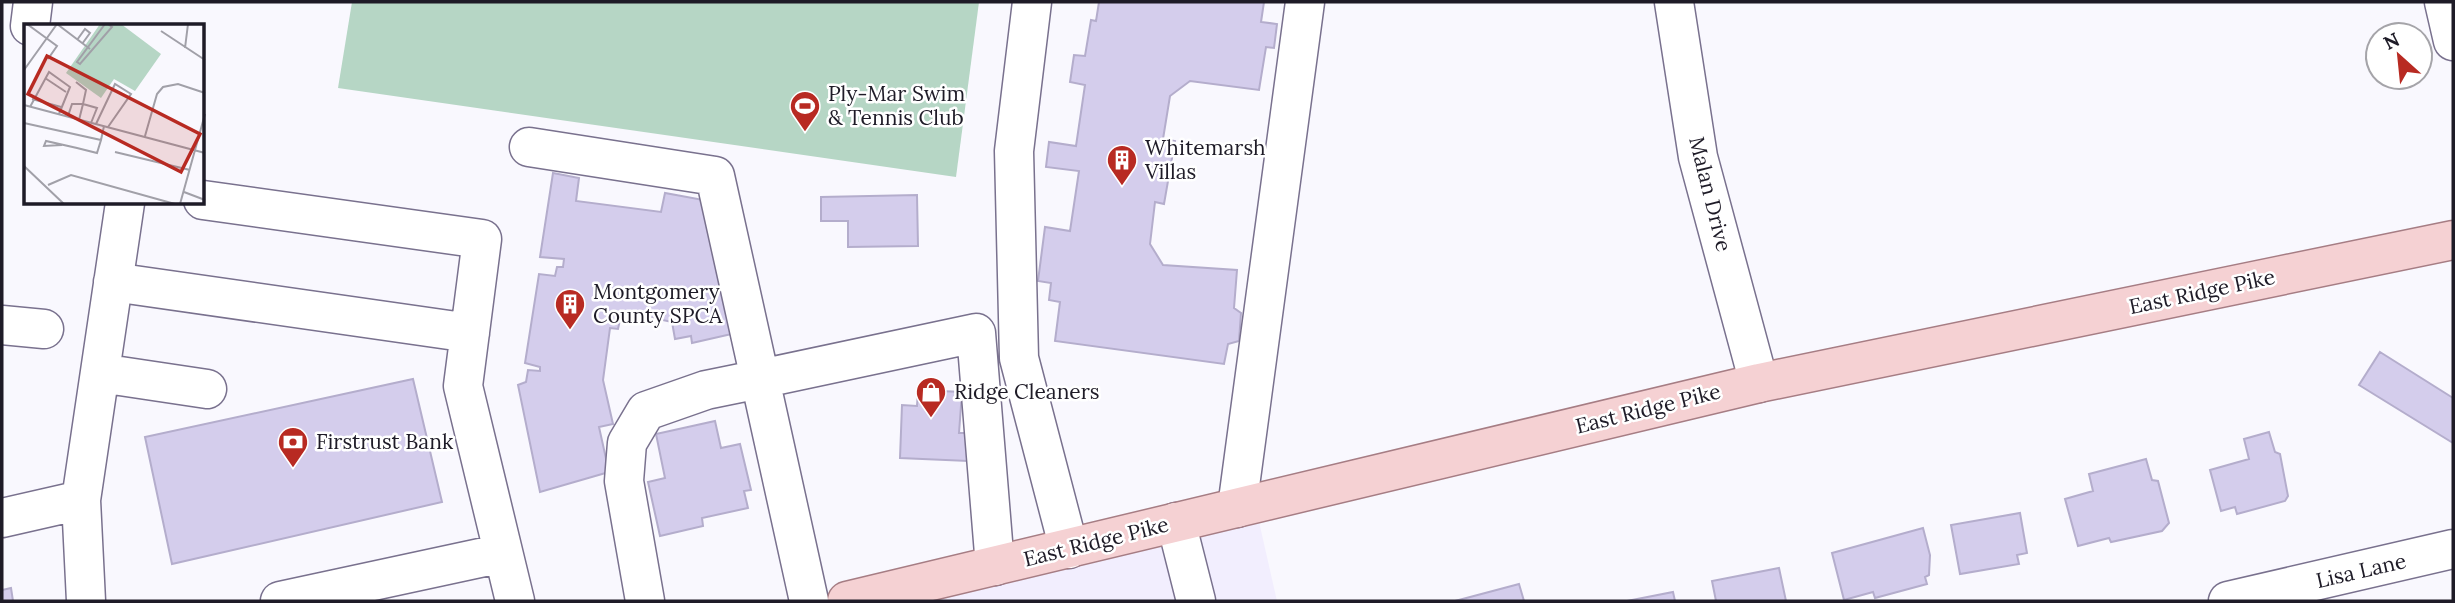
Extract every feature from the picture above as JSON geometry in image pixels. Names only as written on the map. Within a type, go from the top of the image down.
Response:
[{"type":"main road","name":"East Ridge Pike","points":[[847,601],[1759,383],[2453,240]]},
{"type":"street","points":[[30,24],[33,2]]},
{"type":"street","points":[[1032,2],[1014,151],[1019,358],[1069,549]]},
{"type":"street","points":[[1237,508],[1305,2]]},
{"type":"street","name":"Malan Drive","points":[[1674,2],[1698,157],[1759,383]]},
{"type":"street","points":[[2444,2],[2453,41]]},
{"type":"street","points":[[529,147],[715,176],[809,601]]},
{"type":"street","points":[[205,200],[482,239],[463,386],[515,601]]},
{"type":"street","points":[[86,601],[81,500],[125,205]]},
{"type":"street","points":[[113,282],[470,333]]},
{"type":"street","points":[[2,325],[44,329]]},
{"type":"street","points":[[645,601],[624,481],[627,443],[646,411],[706,390],[976,333],[995,566]]},
{"type":"street","points":[[100,373],[207,389]]},
{"type":"street","points":[[2,517],[81,500]]},
{"type":"street","points":[[1176,522],[1196,601]]},
{"type":"street","name":"Lisa Lane","points":[[2228,601],[2453,549]]},
{"type":"street","points":[[280,601],[503,553]]},
{"type":"shaded area","points":[[1255,504],[1277,601],[847,601]]},
{"type":"green space","name":"Ply-Mar Swim & Tennis Club","points":[[352,2],[979,2],[956,177],[338,88]]},
{"type":"building","name":"Whitemarsh Villas","points":[[1099,2],[1264,2],[1261,22],[1277,24],[1274,48],[1266,47],[1259,90],[1190,81],[1170,96],[1163,139],[1175,141],[1164,204],[1155,202],[1150,244],[1163,265],[1237,270],[1234,308],[1241,313],[1239,341],[1228,344],[1224,364],[1055,341],[1060,302],[1049,300],[1051,283],[1038,281],[1045,227],[1070,231],[1079,171],[1046,167],[1049,142],[1076,146],[1085,85],[1070,82],[1074,55],[1085,56],[1091,20],[1096,21]]},
{"type":"building","name":"Montgomery County SPCA","points":[[553,173],[579,178],[576,201],[661,212],[665,193],[709,201],[736,333],[692,343],[691,336],[675,339],[672,322],[622,311],[618,329],[610,328],[603,380],[613,424],[599,427],[609,472],[540,492],[518,385],[526,382],[528,370],[540,371],[540,367],[525,363],[539,274],[555,276],[557,267],[563,267],[564,259],[540,257]]},
{"type":"building","points":[[917,195],[918,246],[848,247],[848,221],[821,221],[821,197]]},
{"type":"building","points":[[2380,352],[2453,398],[2453,443],[2359,385]]},
{"type":"building","name":"Firstrust Bank","points":[[413,379],[442,502],[172,564],[145,437]]},
{"type":"building","name":"Ridge Cleaners","points":[[918,390],[962,392],[959,433],[969,433],[968,461],[900,458],[902,405],[917,406]]},
{"type":"building","points":[[715,421],[721,448],[740,444],[751,490],[744,491],[748,508],[702,518],[703,526],[660,536],[648,482],[665,478],[656,434]]},
{"type":"building","points":[[2269,432],[2275,452],[2280,454],[2288,496],[2285,501],[2237,514],[2235,507],[2221,511],[2210,470],[2249,459],[2244,439]]},
{"type":"building","points":[[2146,459],[2152,480],[2158,481],[2169,523],[2162,531],[2111,542],[2109,538],[2078,546],[2065,499],[2093,491],[2089,474]]},
{"type":"building","points":[[2020,513],[2027,553],[2017,555],[2019,564],[1960,574],[1951,525]]},
{"type":"building","points":[[1923,528],[1930,555],[1929,575],[1925,577],[1927,584],[1875,598],[1873,592],[1844,600],[1832,553]]},
{"type":"building","points":[[1779,568],[1786,601],[1716,601],[1712,581]]},
{"type":"building","points":[[1519,584],[1524,601],[1455,601]]},
{"type":"building","points":[[11,588],[13,601],[2,601],[2,590]]},
{"type":"building","points":[[1673,592],[1675,601],[1627,601]]},
{"type":"place","name":"Ply-Mar Swim & Tennis Club","points":[[805,133]]},
{"type":"place","name":"Whitemarsh Villas","points":[[1122,187]]},
{"type":"place","name":"Montgomery County SPCA","points":[[570,331]]},
{"type":"place","name":"Ridge Cleaners","points":[[931,419]]},
{"type":"place","name":"Firstrust Bank","points":[[293,469]]}]
